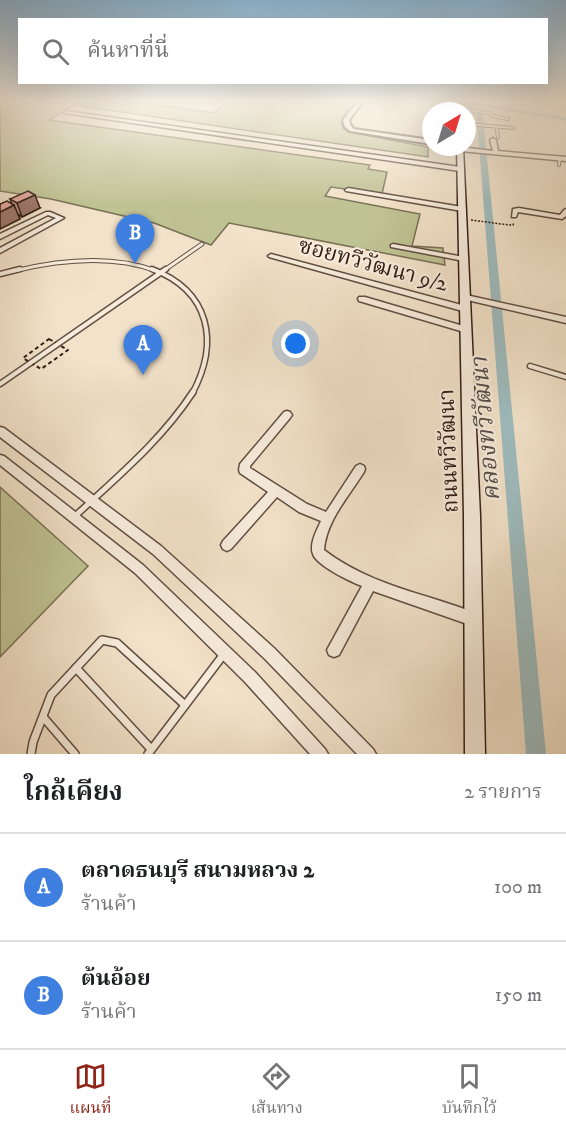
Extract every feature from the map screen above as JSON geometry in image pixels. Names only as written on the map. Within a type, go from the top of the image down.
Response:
[{"type":"main road","name":"ถนนทวีวัฒนา","points":[[462,156],[460,169],[467,330],[475,754]]},
{"type":"street","points":[[226,135],[460,169]]},
{"type":"street","points":[[386,135],[422,141]]},
{"type":"street","points":[[496,139],[496,153]]},
{"type":"street","points":[[476,151],[562,161]]},
{"type":"street","points":[[348,190],[462,209]]},
{"type":"street","points":[[514,216],[517,210],[565,215]]},
{"type":"street","points":[[0,237],[48,213],[61,218],[0,251]]},
{"type":"street","points":[[393,246],[465,259]]},
{"type":"street","name":"ซอยทวีวัฒนา 9/2","points":[[272,256],[466,303],[483,302],[566,320]]},
{"type":"street","points":[[362,299],[467,330]]},
{"type":"street","points":[[287,415],[245,464],[244,470],[275,492],[329,519]]},
{"type":"street","points":[[0,430],[157,550],[269,653],[368,754]]},
{"type":"street","points":[[0,459],[139,569],[225,653],[320,754]]},
{"type":"street","points":[[360,469],[317,543],[318,553],[326,560],[370,584],[473,619]]},
{"type":"street","points":[[227,545],[275,492]]},
{"type":"street","points":[[334,650],[370,584]]},
{"type":"lane","points":[[0,384],[202,244]]},
{"type":"lane","points":[[0,274],[39,264],[70,260],[106,260],[135,264],[160,273],[176,282],[200,306],[207,324],[208,351],[203,372],[181,413],[73,518]]},
{"type":"lane","points":[[530,366],[566,377]]},
{"type":"lane","points":[[31,754],[33,742],[51,695],[102,640],[110,640],[117,644],[185,705]]},
{"type":"lane","points":[[76,668],[149,752],[225,653]]},
{"type":"lane","points":[[44,718],[75,754]]},
{"type":"path","points":[[471,220],[503,224]]},
{"type":"green space","points":[[0,135],[157,135],[370,165],[368,169],[387,172],[382,194],[331,187],[325,196],[420,214],[412,246],[443,248],[445,265],[229,223],[211,245],[154,223],[51,199],[0,191]]},
{"type":"green space","points":[[280,135],[366,135],[422,146],[422,156],[428,157]]},
{"type":"green space","points":[[0,487],[88,566],[0,657]]},
{"type":"building","points":[[28,191],[35,195],[17,203],[10,199]]},
{"type":"building","points":[[7,201],[14,205],[0,212],[0,204]]},
{"type":"waterway","name":"คลองทวีวัฒนา","points":[[481,135],[536,754]]},
{"type":"place","name":"ต้นอ้อย","points":[[135,264]]},
{"type":"place","name":"ตลาดธนบุรี สนามหลวง 2","points":[[143,375]]}]
